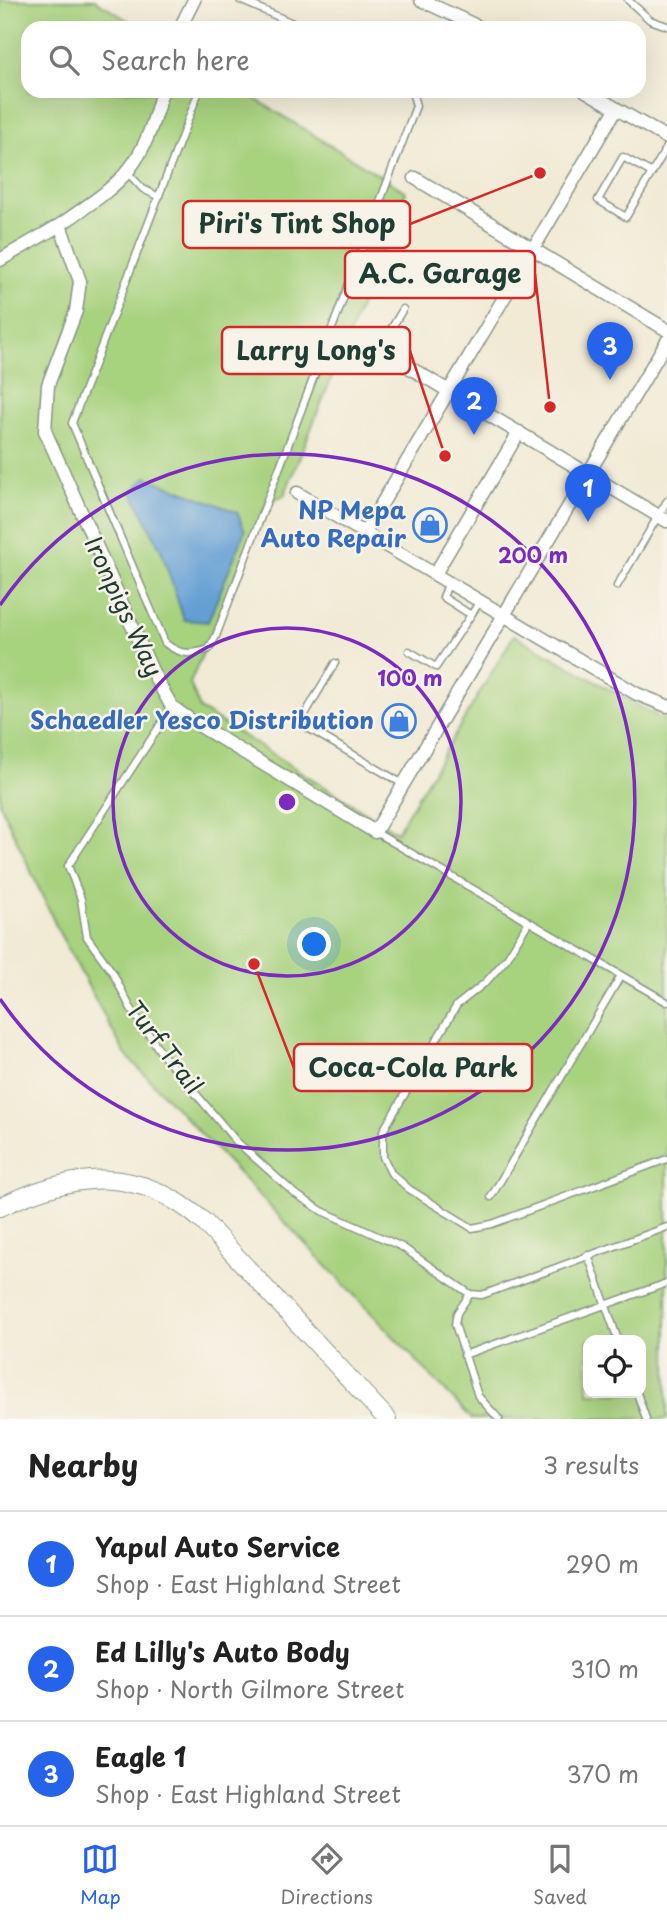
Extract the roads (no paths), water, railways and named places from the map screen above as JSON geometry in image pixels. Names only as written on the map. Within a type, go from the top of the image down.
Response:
[{"type":"street","points":[[184,21],[194,0]]},
{"type":"street","points":[[421,0],[466,21]]},
{"type":"street","points":[[0,260],[60,225],[117,186],[139,160],[160,98]]},
{"type":"street","points":[[598,98],[667,138]]},
{"type":"street","points":[[365,533],[616,109]]},
{"type":"street","points":[[415,178],[667,330]]},
{"type":"street","name":"Ironpigs Way","points":[[60,225],[76,261],[80,281],[76,311],[48,385],[46,430],[88,531],[172,707],[375,832]]},
{"type":"street","points":[[365,341],[663,519]]},
{"type":"street","points":[[375,832],[667,341]]},
{"type":"street","points":[[435,574],[519,432]]},
{"type":"street","points":[[298,493],[637,694],[667,706]]},
{"type":"street","points":[[2,1206],[46,1186],[98,1179],[138,1184],[174,1199],[204,1222],[387,1419]]},
{"type":"lane","points":[[240,0],[288,21]]},
{"type":"lane","points":[[628,0],[650,20],[667,26]]},
{"type":"lane","points":[[196,98],[72,424],[73,434],[165,643],[177,652],[193,654],[209,649],[216,636],[416,106],[414,98]]},
{"type":"lane","points":[[652,173],[623,157],[598,200],[626,217],[652,173],[667,147]]},
{"type":"lane","points":[[128,173],[143,189],[159,197]]},
{"type":"lane","points":[[379,349],[403,309]]},
{"type":"lane","points":[[617,586],[663,519],[667,501]]},
{"type":"lane","points":[[449,582],[443,597],[471,615]]},
{"type":"lane","points":[[409,651],[436,667],[480,601]]},
{"type":"lane","points":[[335,663],[304,716],[304,722],[308,728],[405,785]]},
{"type":"lane","name":"Turf Trail","points":[[172,707],[68,866],[81,900],[87,937],[162,1054],[236,1141],[294,1193],[322,1210],[402,1247],[470,1294]]},
{"type":"lane","name":"Ironpigs Way","points":[[375,832],[667,1002]]},
{"type":"lane","points":[[528,923],[493,974],[457,1005],[383,1131],[383,1157],[391,1173],[409,1189],[472,1228],[492,1224],[552,1199],[667,1159]]},
{"type":"lane","points":[[491,1197],[620,977]]},
{"type":"lane","points":[[499,1419],[478,1396],[455,1324],[457,1312],[470,1294],[482,1295],[667,1227]]},
{"type":"lane","points":[[588,1255],[616,1335]]},
{"type":"lane","points":[[464,1355],[667,1283]]},
{"type":"lane","points":[[639,1398],[646,1419]]},
{"type":"water","points":[[146,477],[237,512],[245,531],[208,622],[184,620],[161,550],[132,492]]},
{"type":"place","name":"Piri's Tint Shop","points":[[540,173]]},
{"type":"place","name":"Eagle 1","points":[[610,380]]},
{"type":"place","name":"A.C. Garage","points":[[550,407]]},
{"type":"place","name":"Ed Lilly's Auto Body","points":[[474,435]]},
{"type":"place","name":"Larry Long's","points":[[445,456]]},
{"type":"place","name":"Yapul Auto Service","points":[[588,522]]},
{"type":"place","name":"NP Mepa Auto Repair","points":[[430,525]]},
{"type":"place","name":"Schaedler Yesco Distribution","points":[[399,721]]},
{"type":"place","name":"Coca-Cola Park","points":[[254,964]]}]
